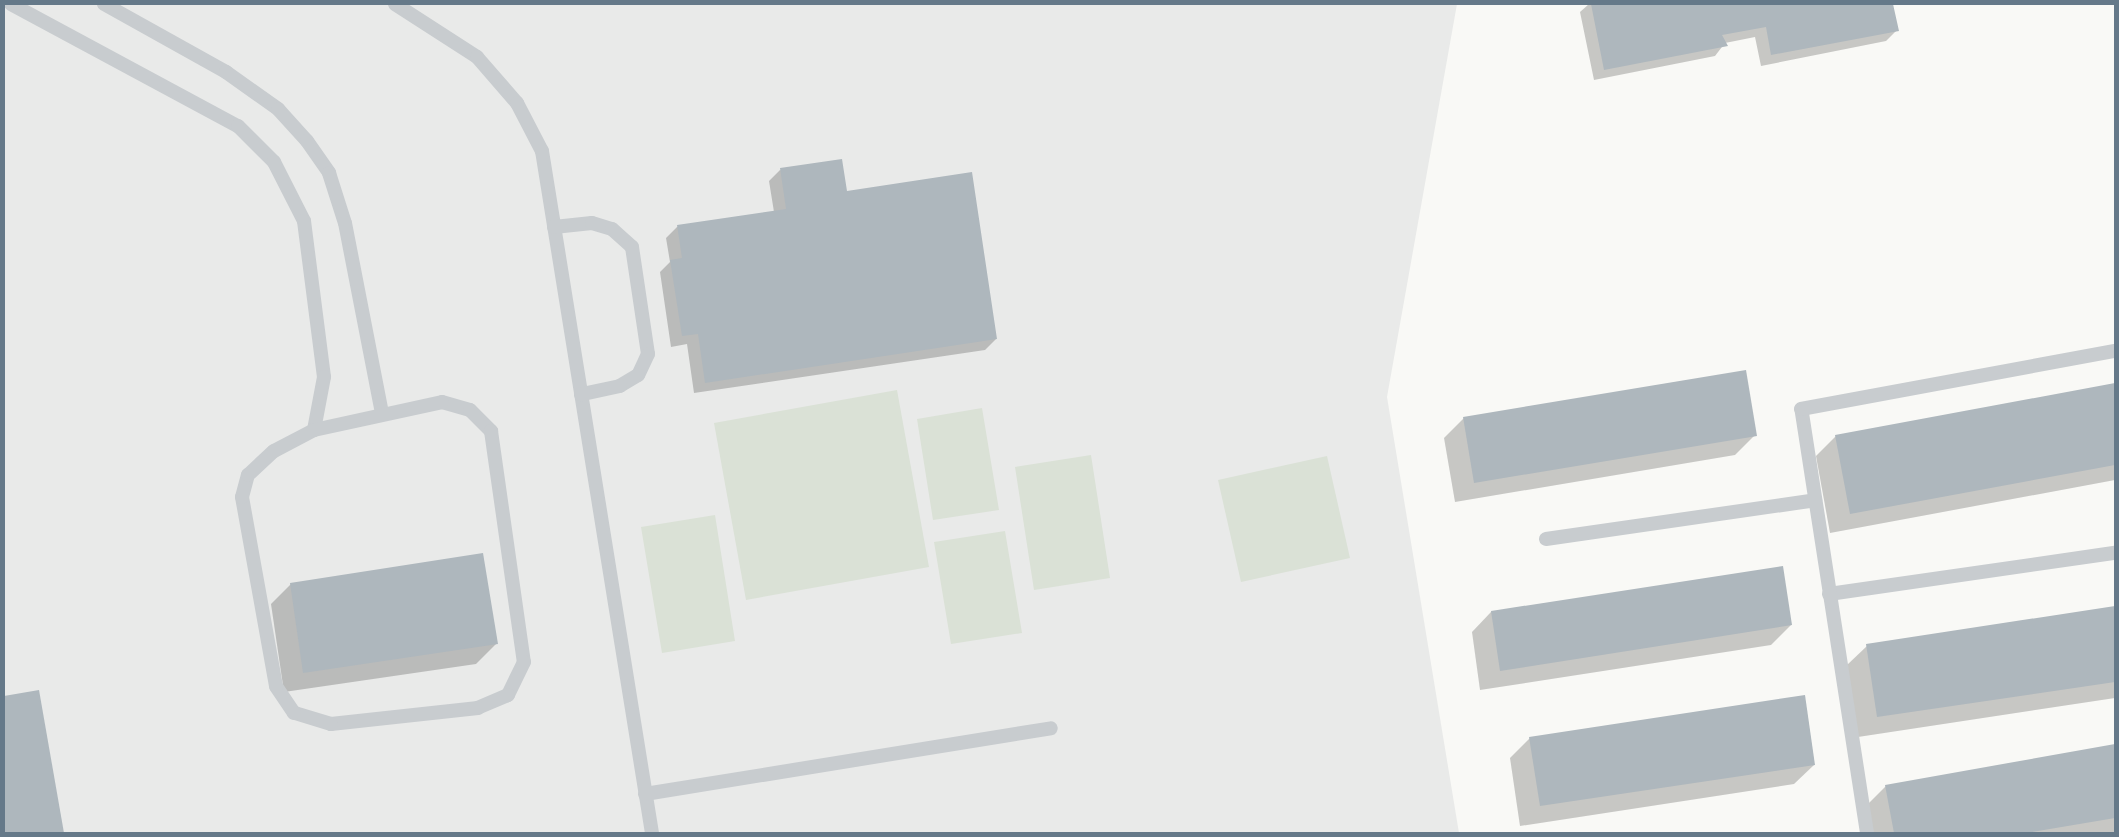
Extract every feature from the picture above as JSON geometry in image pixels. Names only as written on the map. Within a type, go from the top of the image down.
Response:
[{"type":"lane","points":[[11,4],[238,126],[274,162],[304,221],[324,377],[314,430]]},
{"type":"lane","points":[[104,4],[226,72],[278,109],[307,141],[328,173],[345,223],[382,413]]},
{"type":"lane","points":[[394,4],[477,57],[516,103],[542,151],[652,833]]},
{"type":"lane","points":[[554,227],[592,223],[612,229],[632,247],[648,354],[638,375],[620,386],[581,394]]},
{"type":"lane","points":[[1867,833],[1801,409],[2115,351]]},
{"type":"lane","points":[[442,402],[470,410],[491,431],[524,662],[508,695],[478,708],[331,724],[294,712],[276,686],[242,497],[248,475],[274,451],[314,430],[382,413],[442,402]]},
{"type":"lane","points":[[1546,539],[1815,500]]},
{"type":"lane","points":[[1829,594],[2115,554]]},
{"type":"lane","points":[[645,794],[1051,728]]},
{"type":"shaded area","points":[[4,4],[1457,4],[1387,397],[1459,833],[4,833]]},
{"type":"shaded area","points":[[897,390],[929,567],[746,600],[714,423]]},
{"type":"shaded area","points":[[982,408],[999,510],[933,520],[917,419]]},
{"type":"shaded area","points":[[1091,455],[1110,578],[1034,590],[1015,467]]},
{"type":"shaded area","points":[[1327,456],[1350,558],[1241,582],[1218,480]]},
{"type":"shaded area","points":[[715,515],[735,641],[662,653],[641,527]]},
{"type":"shaded area","points":[[1005,531],[1022,633],[951,644],[934,542]]},
{"type":"building","points":[[1591,4],[1893,4],[1899,31],[1771,55],[1766,27],[1722,35],[1728,46],[1604,70]]},
{"type":"building","points":[[842,159],[847,191],[972,172],[997,339],[705,383],[698,334],[682,336],[670,260],[682,258],[677,225],[786,209],[780,168]]},
{"type":"building","points":[[1746,370],[1757,436],[1474,483],[1463,417]]},
{"type":"building","points":[[2115,383],[2115,465],[1850,514],[1835,435]]},
{"type":"building","points":[[483,553],[498,644],[303,673],[290,583]]},
{"type":"building","points":[[1783,566],[1792,625],[1500,671],[1491,611]]},
{"type":"building","points":[[2115,606],[2115,682],[1877,717],[1866,644]]},
{"type":"building","points":[[39,690],[64,833],[4,833],[4,696]]},
{"type":"building","points":[[1805,695],[1815,765],[1540,806],[1529,737]]},
{"type":"building","points":[[2115,744],[2115,818],[2026,833],[1894,833],[1885,785]]}]
